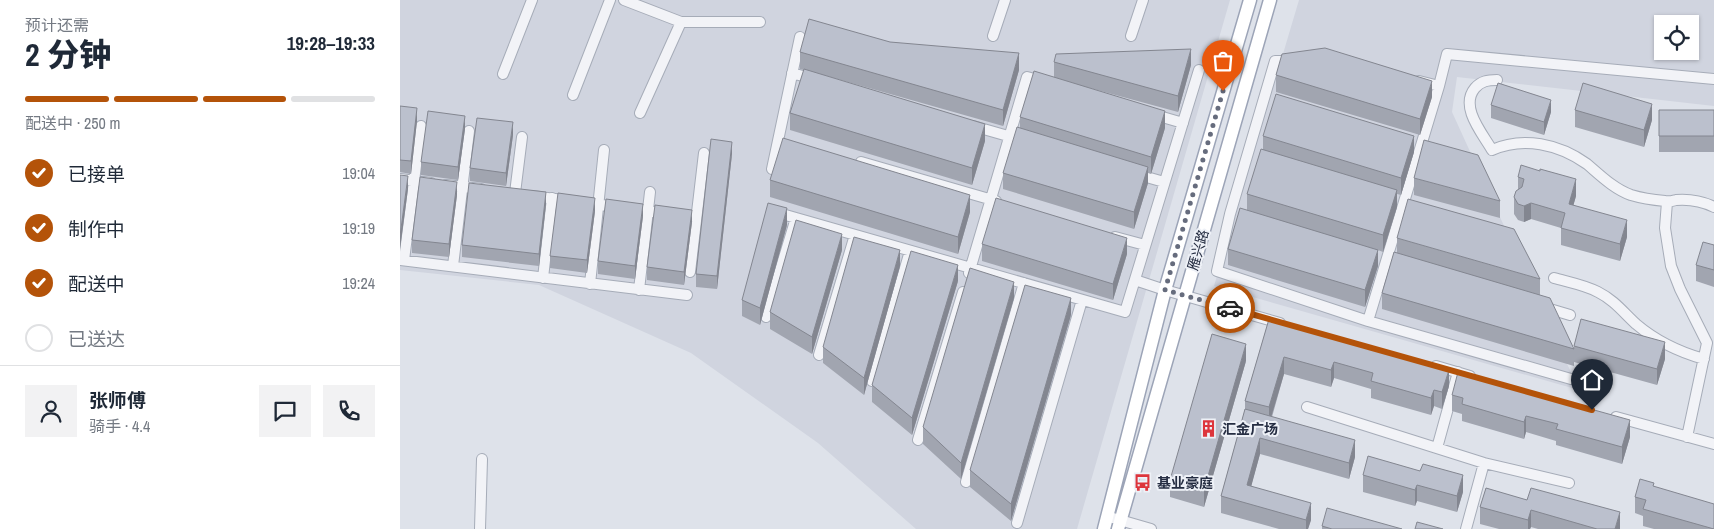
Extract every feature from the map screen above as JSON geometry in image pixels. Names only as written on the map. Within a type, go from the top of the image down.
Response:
[{"type":"main road","name":"雁兴路","points":[[1106,523],[1165,290],[1250,0]]},
{"type":"main road","name":"雁兴路","points":[[1120,525],[1270,0]]},
{"type":"street","points":[[503,74],[532,0]]},
{"type":"street","points":[[573,95],[610,0]]},
{"type":"street","points":[[624,0],[681,22],[760,22]]},
{"type":"street","points":[[993,36],[1005,0]]},
{"type":"street","points":[[1131,36],[1143,0]]},
{"type":"street","points":[[640,113],[681,22]]},
{"type":"street","points":[[772,169],[783,139],[792,73],[800,37]]},
{"type":"street","points":[[1368,321],[1447,54],[1714,79]]},
{"type":"street","points":[[1304,61],[1275,61],[1270,99],[1217,271],[1368,321],[1571,379]]},
{"type":"street","points":[[775,212],[1125,312],[1199,70]]},
{"type":"street","points":[[792,73],[821,82]]},
{"type":"street","points":[[918,440],[1027,77],[1055,85]]},
{"type":"street","points":[[1411,78],[1439,86]]},
{"type":"street","points":[[1497,80],[1485,81],[1480,84],[1472,92],[1469,103],[1472,114],[1492,150],[1520,142],[1558,149],[1578,159],[1602,178],[1630,195],[1667,202],[1693,201],[1714,206]]},
{"type":"street","points":[[1146,112],[1183,123]]},
{"type":"street","points":[[962,123],[1028,142]]},
{"type":"street","points":[[421,126],[402,260],[687,295]]},
{"type":"street","points":[[453,266],[469,131]]},
{"type":"street","points":[[522,137],[510,193],[696,217]]},
{"type":"street","points":[[590,284],[604,150]]},
{"type":"street","points":[[690,272],[704,153]]},
{"type":"street","points":[[852,159],[1009,205]]},
{"type":"street","points":[[1128,172],[1164,182]]},
{"type":"street","points":[[400,179],[489,190]]},
{"type":"street","points":[[639,290],[650,192]]},
{"type":"street","points":[[543,278],[552,198]]},
{"type":"street","points":[[1667,202],[1665,241],[1671,266],[1680,289],[1711,344],[1704,359],[1687,437]]},
{"type":"street","points":[[766,317],[796,218]]},
{"type":"street","points":[[818,355],[854,235]]},
{"type":"street","points":[[1109,235],[1145,245]]},
{"type":"street","points":[[872,381],[910,250]]},
{"type":"street","points":[[1554,278],[1596,291],[1617,304],[1635,323],[1656,339],[1679,351],[1704,359]]},
{"type":"street","points":[[1135,280],[1184,296],[1288,325]]},
{"type":"street","points":[[966,482],[1024,283]]},
{"type":"street","points":[[1017,524],[1082,300]]},
{"type":"street","points":[[1534,304],[1570,315]]},
{"type":"street","points":[[1430,364],[1477,378]]},
{"type":"street","points":[[1437,448],[1458,372]]},
{"type":"street","points":[[1307,407],[1484,463],[1569,482]]},
{"type":"street","points":[[1601,413],[1714,444]]},
{"type":"street","points":[[480,529],[482,459]]},
{"type":"street","points":[[1466,529],[1484,463]]},
{"type":"street","points":[[1106,523],[1150,529]]},
{"type":"shaded area","points":[[400,0],[1230,0],[1077,529],[916,529],[818,443],[691,353],[539,285],[400,270]]},
{"type":"shaded area","points":[[1299,0],[1714,0],[1714,106],[1457,77],[1452,112],[1579,390],[1214,286]]},
{"type":"building","points":[[809,19],[890,42],[1019,53],[1003,110],[800,52]]},
{"type":"building","points":[[1325,48],[1432,81],[1420,119],[1276,75],[1282,54]]},
{"type":"building","points":[[1191,49],[1178,96],[1054,62],[1056,54]]},
{"type":"building","points":[[804,69],[985,124],[972,168],[790,113]]},
{"type":"building","points":[[1034,71],[1165,111],[1151,157],[1020,117]]},
{"type":"building","points":[[1498,83],[1551,100],[1544,122],[1491,105]]},
{"type":"building","points":[[1583,83],[1652,104],[1644,130],[1575,110]]},
{"type":"building","points":[[1276,94],[1414,136],[1401,178],[1263,136]]},
{"type":"building","points":[[400,106],[417,108],[411,161],[400,160]]},
{"type":"building","points":[[1659,110],[1714,110],[1714,136],[1659,136]]},
{"type":"building","points":[[428,111],[465,116],[458,167],[421,162]]},
{"type":"building","points":[[477,118],[513,122],[506,173],[470,168]]},
{"type":"building","points":[[1017,127],[1148,167],[1134,212],[1003,173]]},
{"type":"building","points":[[783,138],[970,195],[958,237],[770,180]]},
{"type":"building","points":[[711,139],[732,142],[717,276],[696,274]]},
{"type":"building","points":[[1424,140],[1478,155],[1500,201],[1414,178]]},
{"type":"building","points":[[1261,149],[1397,190],[1383,235],[1247,194]]},
{"type":"building","points":[[1521,165],[1576,179],[1569,204],[1627,220],[1620,244],[1561,228],[1565,213],[1531,203],[1524,206],[1518,204],[1514,197],[1516,191],[1522,187],[1524,179],[1518,177]]},
{"type":"building","points":[[400,175],[408,176],[400,236]]},
{"type":"building","points":[[420,177],[457,182],[449,244],[412,240]]},
{"type":"building","points":[[469,183],[546,192],[539,254],[462,245]]},
{"type":"building","points":[[558,193],[595,198],[587,260],[550,256]]},
{"type":"building","points":[[996,198],[1127,238],[1113,284],[982,244]]},
{"type":"building","points":[[606,199],[643,204],[635,266],[598,261]]},
{"type":"building","points":[[1408,199],[1514,229],[1540,279],[1397,238]]},
{"type":"building","points":[[768,203],[787,208],[760,308],[742,300]]},
{"type":"building","points":[[655,205],[692,210],[684,272],[647,267]]},
{"type":"building","points":[[1240,208],[1378,250],[1365,290],[1228,249]]},
{"type":"building","points":[[796,220],[842,234],[812,337],[770,312]]},
{"type":"building","points":[[854,237],[900,250],[864,378],[823,347]]},
{"type":"building","points":[[1703,242],[1714,245],[1714,270],[1696,265]]},
{"type":"building","points":[[911,251],[958,265],[912,418],[872,385]]},
{"type":"building","points":[[1394,252],[1550,298],[1574,349],[1382,293]]},
{"type":"building","points":[[970,268],[1014,282],[961,463],[923,427]]},
{"type":"building","points":[[1025,285],[1071,298],[1011,504],[970,470]]},
{"type":"building","points":[[1269,319],[1449,370],[1442,392],[1434,390],[1431,398],[1371,381],[1373,373],[1334,362],[1331,370],[1284,357],[1269,407],[1245,401]]},
{"type":"building","points":[[1581,319],[1665,342],[1657,369],[1574,346]]},
{"type":"building","name":"汇金广场","points":[[1212,334],[1246,344],[1204,490],[1170,480]]},
{"type":"building","points":[[1458,372],[1630,420],[1622,447],[1556,429],[1558,424],[1526,416],[1524,422],[1462,404],[1463,398],[1452,395]]},
{"type":"building","points":[[1245,409],[1355,440],[1349,463],[1260,438],[1247,485],[1311,503],[1306,520],[1221,496]]},
{"type":"building","points":[[1368,456],[1420,471],[1423,464],[1463,475],[1457,496],[1417,485],[1415,490],[1363,475]]},
{"type":"building","points":[[1640,479],[1654,483],[1653,486],[1714,504],[1714,529],[1643,509],[1646,500],[1635,497]]},
{"type":"building","points":[[1486,488],[1527,500],[1531,488],[1620,512],[1615,529],[1597,529],[1531,510],[1528,520],[1480,507]]},
{"type":"building","points":[[1327,508],[1402,529],[1332,529],[1322,526]]},
{"type":"building","points":[[1417,522],[1443,529],[1415,529]]},
{"type":"way so far","points":[[1223,91],[1165,290],[1230,308]]},
{"type":"place","name":"汇金广场","points":[[1208,429]]},
{"type":"place","name":"基业豪庭","points":[[1143,483]]},
{"type":"route","points":[[1230,308],[1592,410]]}]
